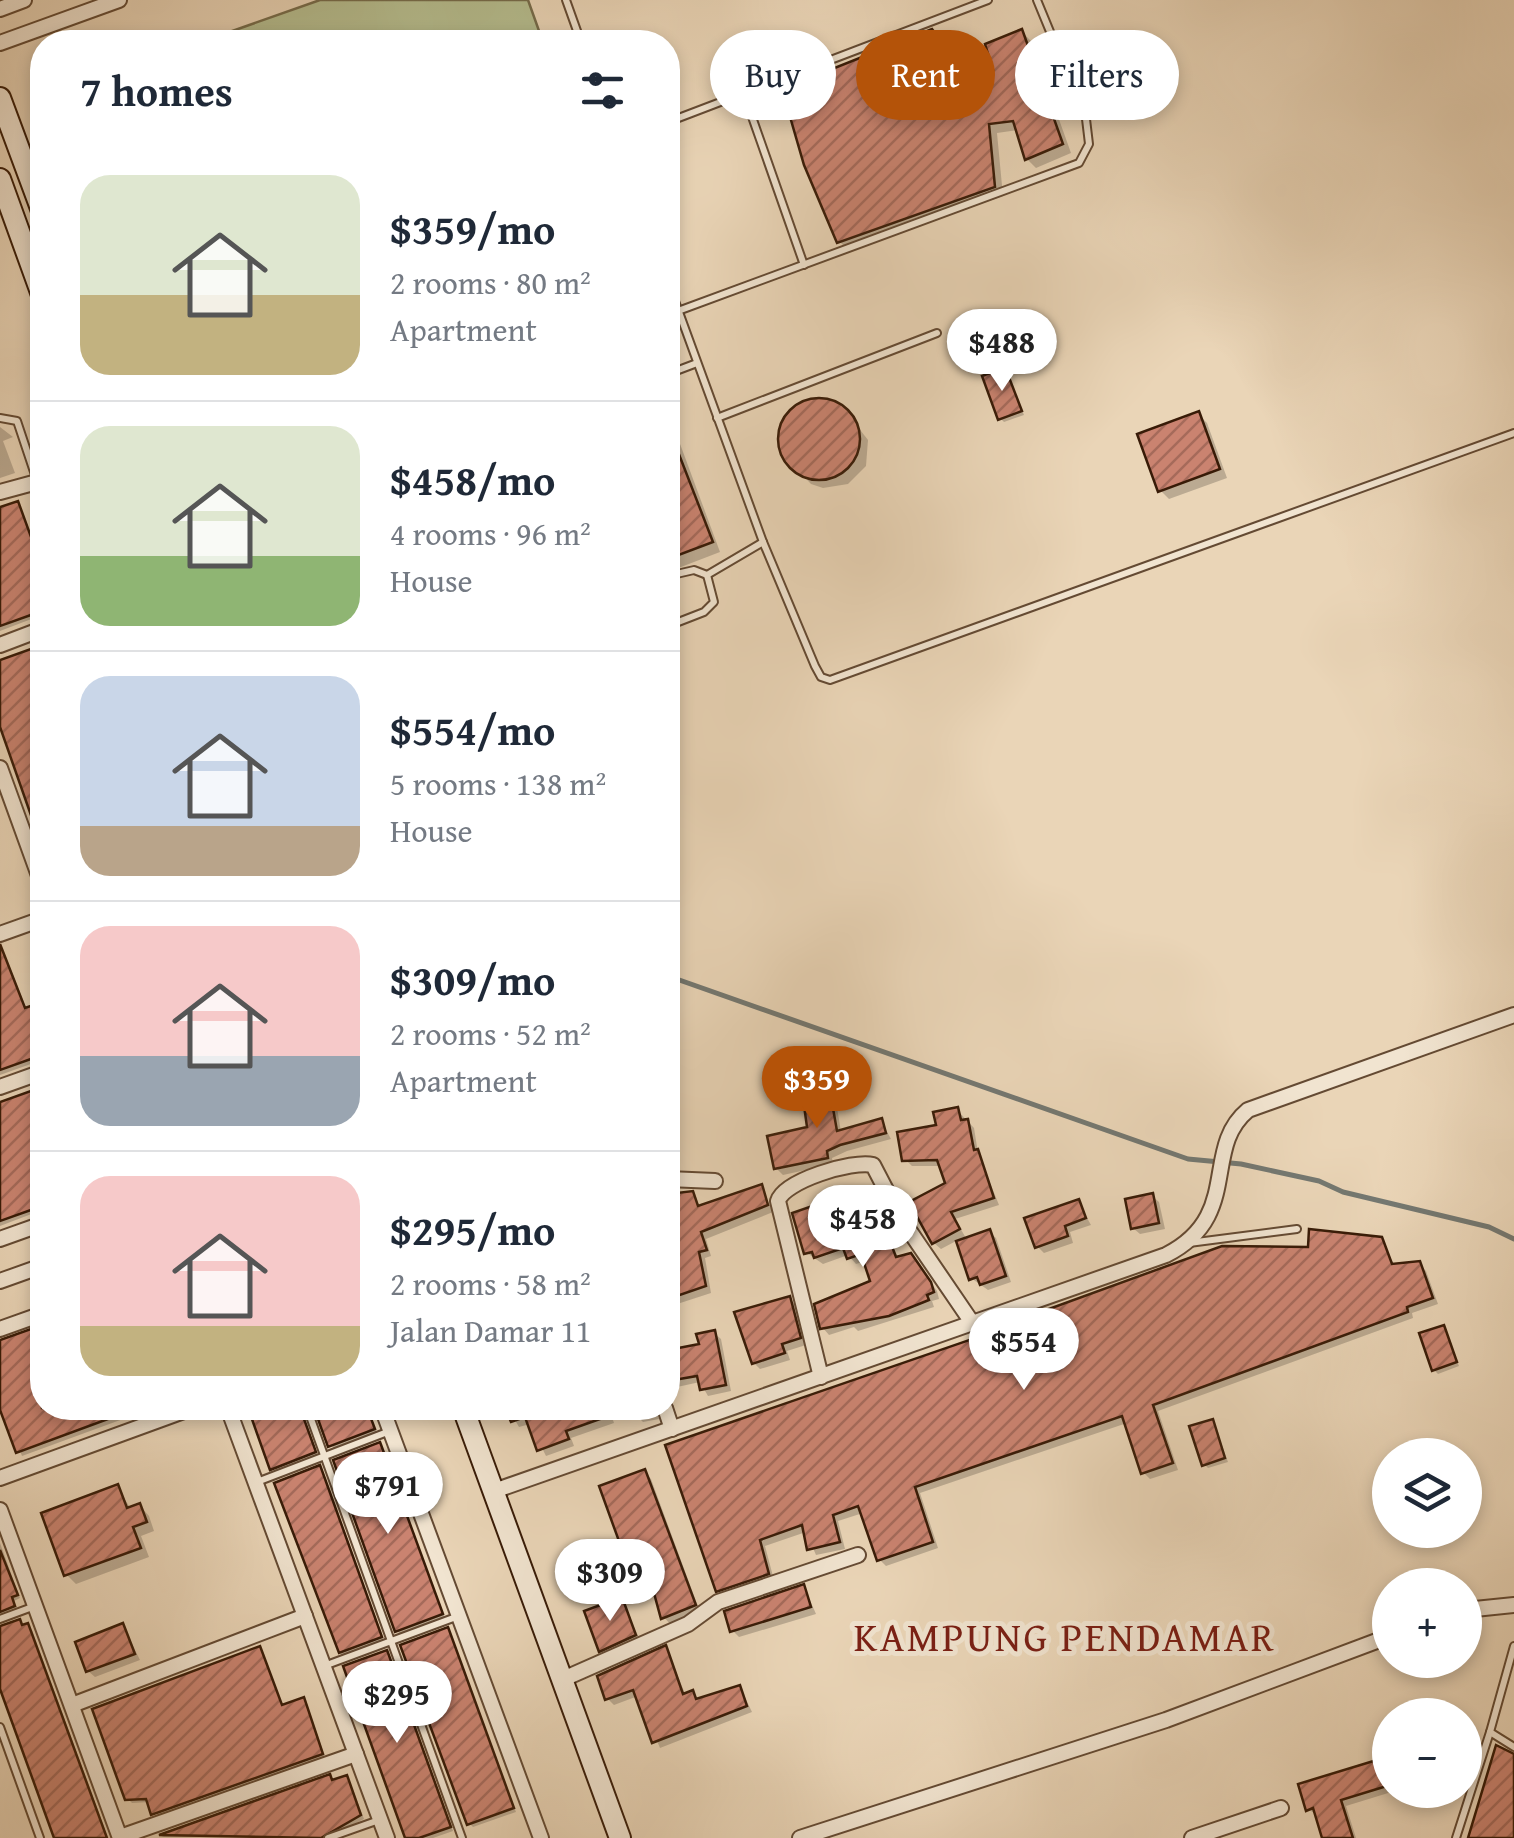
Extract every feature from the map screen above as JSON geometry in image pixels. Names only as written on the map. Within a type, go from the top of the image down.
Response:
[{"type":"main road","points":[[0,98],[30,179]]},
{"type":"main road","points":[[0,179],[30,263]]},
{"type":"main road","points":[[468,1420],[620,1838]]},
{"type":"street","points":[[0,9],[24,0]]},
{"type":"street","points":[[36,30],[118,0]]},
{"type":"street","points":[[0,43],[30,32]]},
{"type":"street","points":[[0,492],[30,489]]},
{"type":"street","points":[[0,645],[30,634]]},
{"type":"street","points":[[0,768],[30,840]]},
{"type":"street","points":[[0,934],[30,923]]},
{"type":"street","points":[[494,1492],[973,1324],[1189,1243],[1204,1228],[1230,1138],[1238,1118],[1248,1110],[1514,1015]]},
{"type":"street","points":[[0,1087],[30,1076]]},
{"type":"street","points":[[821,1377],[778,1201],[790,1184],[857,1164],[873,1165],[900,1217],[973,1324]]},
{"type":"street","points":[[680,1180],[715,1181]]},
{"type":"street","points":[[0,1239],[30,1228]]},
{"type":"street","points":[[0,1281],[30,1270]]},
{"type":"street","points":[[0,1329],[30,1318]]},
{"type":"street","points":[[0,1478],[159,1420]]},
{"type":"street","points":[[232,1420],[386,1838]]},
{"type":"street","points":[[387,1420],[536,1836]]},
{"type":"street","points":[[669,1420],[672,1429]]},
{"type":"street","points":[[0,1510],[120,1837],[356,1754]]},
{"type":"street","points":[[562,1680],[688,1624],[718,1602],[858,1555]]},
{"type":"street","points":[[1482,1608],[1514,1605]]},
{"type":"street","points":[[72,1705],[305,1616]]},
{"type":"street","points":[[800,1838],[1166,1720],[1372,1643]]},
{"type":"street","points":[[1192,1838],[1281,1808]]},
{"type":"lane","points":[[566,0],[577,30]]},
{"type":"lane","points":[[836,59],[988,0]]},
{"type":"lane","points":[[680,311],[1065,170],[1086,155],[1086,119],[1037,0]]},
{"type":"lane","points":[[680,118],[710,107]]},
{"type":"lane","points":[[753,120],[804,265]]},
{"type":"lane","points":[[680,318],[763,542],[815,666],[830,680],[1514,433]]},
{"type":"lane","points":[[716,418],[937,333]]},
{"type":"lane","points":[[680,370],[696,364]]},
{"type":"lane","points":[[0,418],[16,421],[30,460]]},
{"type":"lane","points":[[707,575],[763,542]]},
{"type":"lane","points":[[680,573],[694,570],[707,575]]},
{"type":"lane","points":[[680,621],[704,612],[714,602],[707,575]]},
{"type":"lane","points":[[1189,1243],[1297,1229]]},
{"type":"lane","points":[[312,1420],[462,1838]]},
{"type":"lane","points":[[256,1483],[391,1431]]},
{"type":"lane","points":[[0,1619],[35,1606]]},
{"type":"lane","points":[[323,1666],[456,1617]]},
{"type":"lane","points":[[1456,1838],[1514,1646]]},
{"type":"lane","points":[[0,1726],[40,1838]]},
{"type":"lane","points":[[1490,1732],[1514,1747]]},
{"type":"lane","points":[[328,1838],[380,1819]]},
{"type":"green space","points":[[320,0],[528,0],[539,30],[235,30]]},
{"type":"building","points":[[1015,32],[1015,120],[1054,120],[1063,144],[1025,160],[1013,121],[989,124],[995,187],[837,243],[804,165],[791,120],[836,120],[836,67],[856,59],[856,120],[995,120],[995,40]]},
{"type":"building","points":[[1005,367],[1022,411],[998,420],[982,376]]},
{"type":"building","points":[[811,398],[827,398],[853,416],[860,439],[857,455],[848,468],[827,480],[811,480],[785,462],[778,447],[778,431],[796,405]]},
{"type":"building","points":[[1199,411],[1220,469],[1158,492],[1137,434]]},
{"type":"building","points":[[680,457],[713,542],[680,554]]},
{"type":"building","points":[[18,501],[30,534],[30,615],[0,626],[0,507]]},
{"type":"building","points":[[30,649],[30,812],[0,727],[0,660]]},
{"type":"building","points":[[0,944],[25,1008],[30,1006],[30,1059],[0,1070]]},
{"type":"building","points":[[828,1080],[837,1131],[882,1118],[886,1133],[840,1145],[827,1151],[828,1158],[774,1169],[767,1136],[807,1127],[801,1084]]},
{"type":"building","points":[[30,1091],[30,1210],[0,1221],[0,1102]]},
{"type":"building","points":[[958,1107],[961,1120],[968,1119],[974,1150],[978,1149],[994,1198],[951,1212],[960,1229],[932,1244],[909,1202],[945,1183],[937,1160],[902,1161],[897,1132],[936,1125],[933,1112]]},
{"type":"building","points":[[762,1184],[768,1205],[701,1232],[707,1250],[699,1252],[706,1286],[680,1295],[680,1193],[693,1191],[698,1206]]},
{"type":"building","points":[[1153,1193],[1159,1223],[1131,1229],[1125,1199]]},
{"type":"building","points":[[1079,1199],[1086,1218],[1065,1226],[1068,1236],[1035,1248],[1024,1218]]},
{"type":"building","points":[[818,1204],[826,1226],[854,1216],[860,1231],[883,1223],[896,1257],[911,1253],[931,1282],[934,1292],[927,1295],[929,1300],[889,1316],[820,1329],[814,1304],[870,1281],[861,1254],[847,1259],[843,1248],[814,1258],[812,1252],[804,1254],[792,1213]]},
{"type":"building","points":[[990,1229],[1006,1276],[980,1285],[977,1277],[969,1280],[956,1241]]},
{"type":"building","points":[[1309,1229],[1382,1237],[1392,1264],[1420,1261],[1433,1298],[1407,1307],[1408,1312],[1153,1405],[1173,1463],[1141,1474],[1122,1416],[915,1487],[933,1542],[877,1561],[858,1506],[833,1515],[840,1542],[807,1550],[802,1525],[760,1540],[769,1574],[716,1592],[665,1445],[1036,1317],[1035,1314],[1222,1246],[1308,1247]]},
{"type":"building","points":[[790,1296],[801,1338],[782,1344],[785,1353],[752,1364],[734,1312]]},
{"type":"building","points":[[1444,1325],[1457,1362],[1432,1371],[1419,1333]]},
{"type":"building","points":[[30,1329],[30,1420],[105,1420],[16,1453],[0,1410],[0,1340]]},
{"type":"building","points":[[715,1330],[726,1385],[700,1390],[697,1376],[680,1379],[680,1348],[699,1344],[696,1334]]},
{"type":"building","points":[[1213,1419],[1225,1458],[1202,1466],[1189,1426]]},
{"type":"building","points":[[252,1420],[304,1420],[316,1452],[270,1470]]},
{"type":"building","points":[[318,1420],[372,1420],[375,1429],[328,1447]]},
{"type":"building","points":[[526,1420],[597,1420],[566,1431],[569,1439],[537,1451]]},
{"type":"building","points":[[380,1442],[443,1614],[395,1632],[333,1460]]},
{"type":"building","points":[[320,1465],[382,1637],[339,1653],[274,1483]]},
{"type":"building","points":[[645,1469],[696,1605],[661,1619],[648,1571],[632,1577],[599,1486]]},
{"type":"building","points":[[118,1484],[127,1508],[140,1503],[147,1522],[133,1527],[141,1548],[64,1576],[41,1513]]},
{"type":"building","points":[[0,1550],[18,1595],[12,1597],[15,1606],[0,1612]]},
{"type":"building","points":[[804,1584],[811,1607],[730,1632],[724,1611]]},
{"type":"building","points":[[622,1597],[636,1635],[599,1652],[584,1611]]},
{"type":"building","points":[[20,1619],[22,1625],[28,1623],[107,1838],[54,1838],[0,1689],[0,1626]]},
{"type":"building","points":[[123,1623],[135,1654],[86,1672],[75,1642]]},
{"type":"building","points":[[448,1627],[514,1808],[467,1825],[400,1645]]},
{"type":"building","points":[[666,1645],[683,1694],[693,1690],[696,1699],[740,1685],[747,1706],[652,1743],[633,1690],[605,1700],[597,1676]]},
{"type":"building","points":[[260,1646],[282,1705],[304,1697],[323,1754],[151,1815],[146,1799],[125,1800],[92,1709]]},
{"type":"building","points":[[387,1650],[451,1827],[419,1838],[405,1838],[343,1666]]},
{"type":"building","points":[[1496,1745],[1514,1754],[1514,1838],[1468,1838],[1477,1808],[1482,1808],[1482,1792]]},
{"type":"building","points":[[1372,1761],[1372,1791],[1341,1800],[1353,1838],[1322,1838],[1313,1808],[1306,1811],[1298,1784]]},
{"type":"building","points":[[330,1774],[332,1780],[347,1775],[361,1815],[321,1838],[159,1835]]},
{"type":"waterway","points":[[680,980],[1188,1159],[1241,1164],[1319,1181],[1343,1192],[1489,1227],[1514,1239]]},
{"type":"district","name":"KAMPUNG PENDAMAR","points":[[1065,1636]]}]
